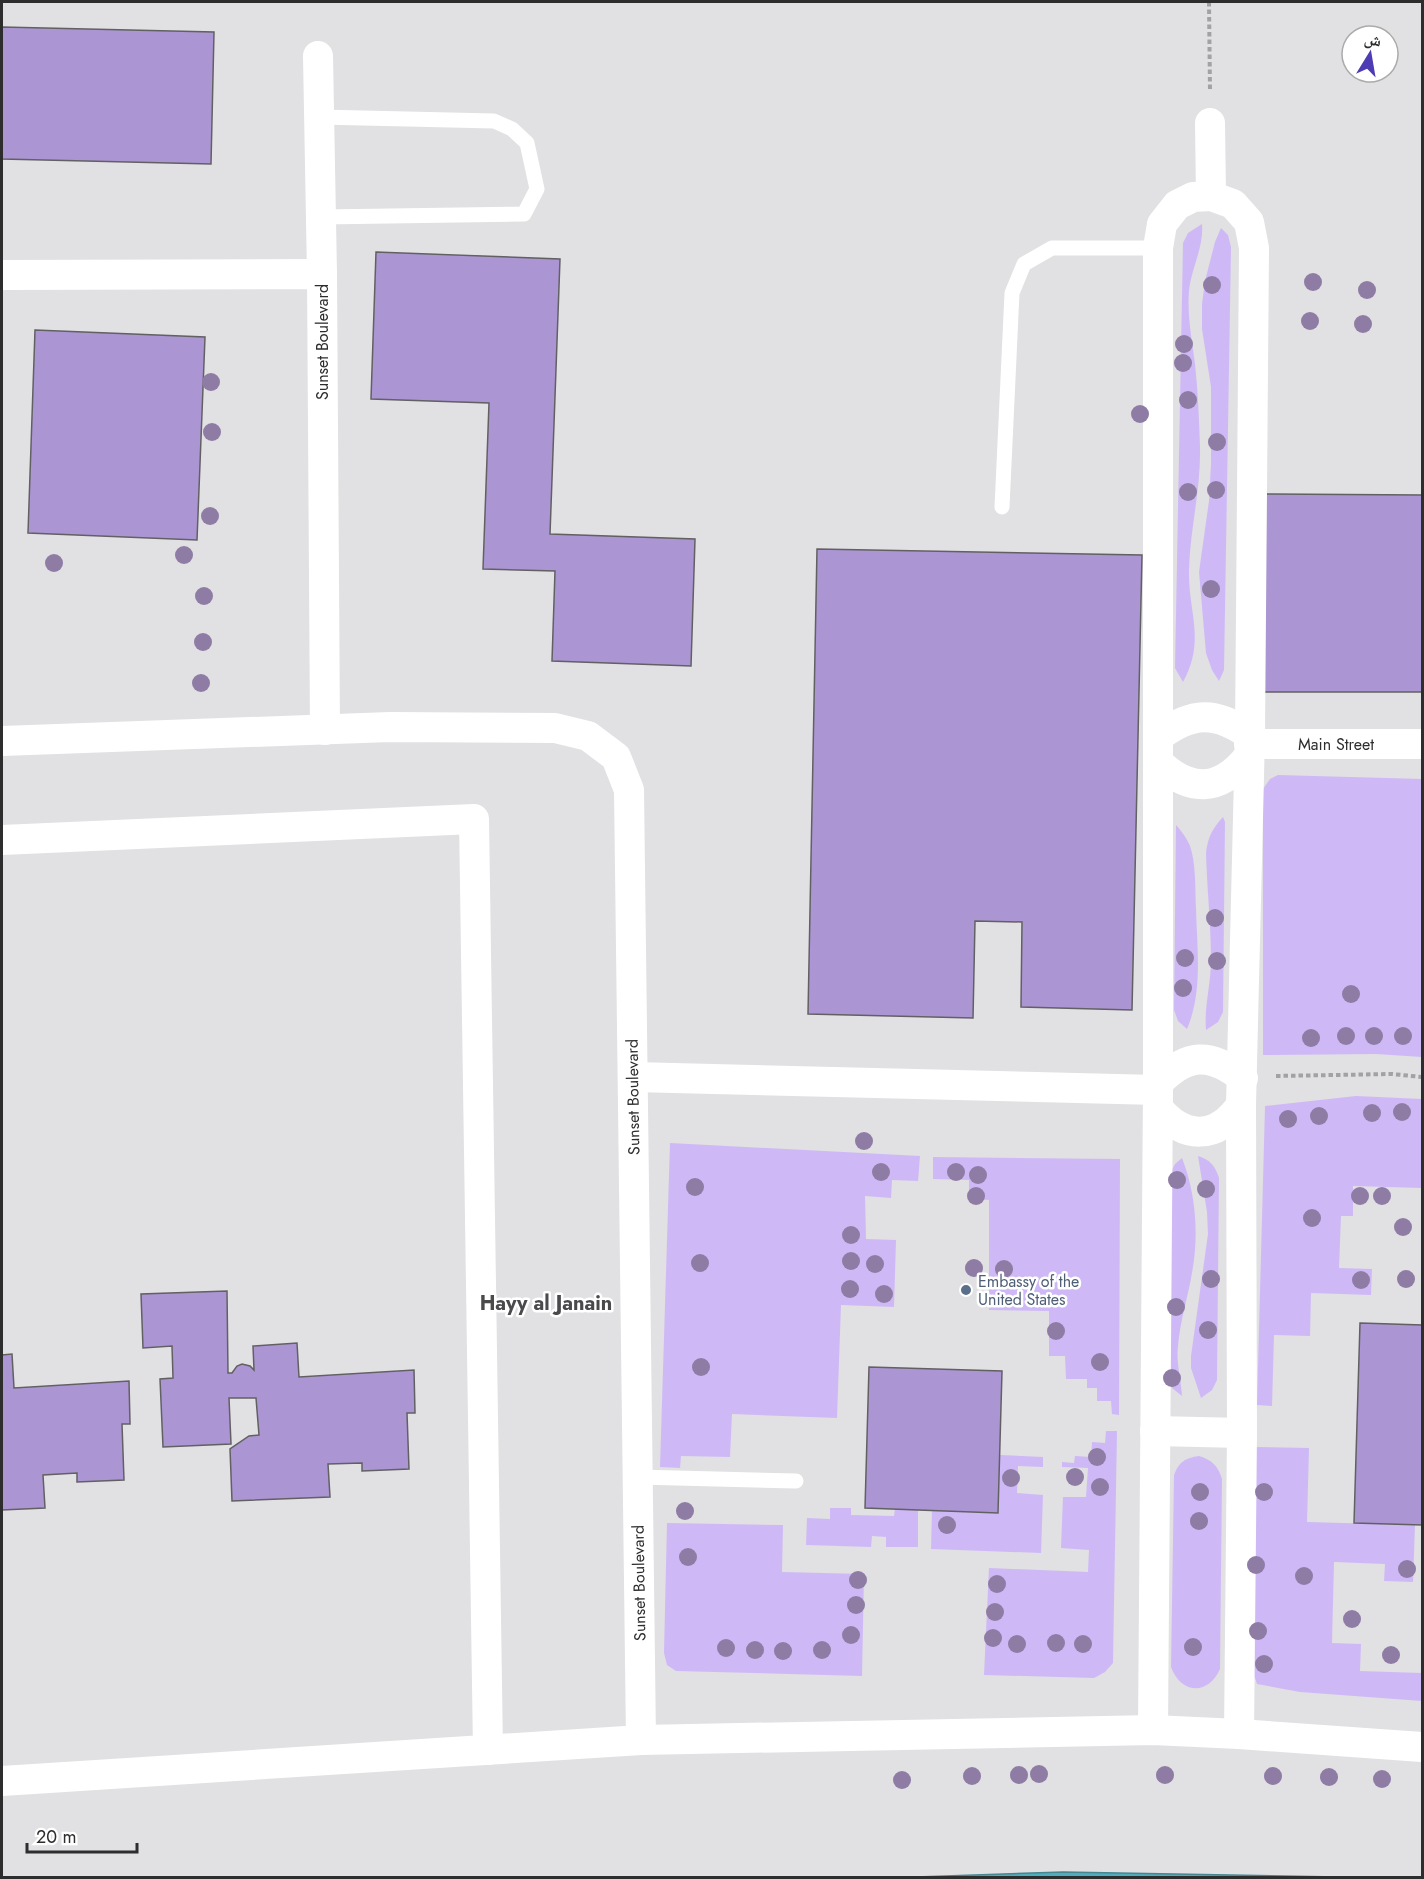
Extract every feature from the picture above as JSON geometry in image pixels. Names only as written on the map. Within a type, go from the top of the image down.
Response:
[{"type":"street","points":[[318,56],[322,274]]},
{"type":"street","points":[[1210,123],[1211,196]]},
{"type":"street","points":[[1153,1730],[1158,1094],[1158,249],[1162,224],[1177,205],[1193,197],[1211,196],[1233,204],[1249,222],[1254,248],[1249,745],[1242,1091],[1239,1734]]},
{"type":"street","name":"Sunset Boulevard","points":[[2,275],[322,274],[325,730]]},
{"type":"street","points":[[1158,749],[1174,725],[1193,717],[1214,717],[1234,724],[1249,745]]},
{"type":"street","name":"Sunset Boulevard","points":[[2,741],[390,727],[555,728],[588,736],[616,757],[629,790],[642,1740]]},
{"type":"street","name":"Main Street","points":[[1249,745],[1422,744]]},
{"type":"street","points":[[1158,749],[1170,773],[1186,783],[1205,785],[1223,780],[1238,770],[1249,745]]},
{"type":"street","points":[[2,840],[474,819],[488,1750]]},
{"type":"street","points":[[1209,1060],[1228,1066],[1242,1091],[1231,1119],[1217,1128],[1200,1132],[1183,1129],[1169,1121],[1158,1094],[1171,1069],[1190,1061],[1209,1060]]},
{"type":"street","points":[[633,1077],[1158,1094]]},
{"type":"street","points":[[1155,1431],[1242,1433]]},
{"type":"street","points":[[2,1781],[642,1740],[1153,1730],[1422,1747]]},
{"type":"lane","points":[[319,117],[494,121],[512,129],[527,143],[537,189],[524,214],[321,217]]},
{"type":"lane","points":[[1002,507],[1012,293],[1024,264],[1052,248],[1158,249]]},
{"type":"lane","points":[[638,1477],[796,1481]]},
{"type":"path","points":[[1209,2],[1210,123]]},
{"type":"path","points":[[1242,1091],[1274,1076],[1392,1074],[1422,1077]]},
{"type":"shaded area","points":[[1202,224],[1201,241],[1190,283],[1189,300],[1198,395],[1200,447],[1189,570],[1195,639],[1194,653],[1183,682],[1175,668],[1183,243],[1188,233]]},
{"type":"shaded area","points":[[1221,228],[1228,235],[1231,247],[1224,670],[1219,681],[1206,653],[1199,572],[1209,501],[1211,464],[1211,387],[1202,329],[1202,304],[1205,281]]},
{"type":"shaded area","points":[[1278,775],[1422,779],[1422,1057],[1376,1054],[1263,1055],[1263,789],[1270,779]]},
{"type":"shaded area","points":[[1223,817],[1225,822],[1223,1012],[1218,1022],[1206,1030],[1211,960],[1206,853],[1211,834]]},
{"type":"shaded area","points":[[1176,825],[1190,845],[1195,874],[1197,985],[1187,1029],[1178,1021],[1174,1010]]},
{"type":"shaded area","points":[[1356,1096],[1422,1099],[1422,1188],[1353,1186],[1353,1216],[1341,1216],[1339,1268],[1372,1269],[1371,1295],[1311,1293],[1310,1336],[1274,1335],[1272,1406],[1257,1405],[1265,1106]]},
{"type":"shaded area","points":[[670,1143],[920,1156],[918,1181],[892,1180],[891,1198],[865,1196],[866,1239],[896,1240],[894,1307],[841,1305],[837,1418],[732,1414],[730,1457],[681,1456],[680,1468],[660,1467]]},
{"type":"shaded area","points":[[1198,1156],[1212,1164],[1219,1178],[1217,1380],[1212,1390],[1201,1398],[1191,1368],[1208,1234],[1207,1212]]},
{"type":"shaded area","points":[[933,1157],[1120,1159],[1119,1415],[1112,1414],[1111,1401],[1097,1401],[1097,1388],[1087,1388],[1087,1379],[1066,1379],[1065,1356],[1049,1356],[1049,1311],[989,1310],[989,1200],[969,1199],[969,1180],[933,1179]]},
{"type":"shaded area","points":[[1182,1158],[1193,1200],[1196,1229],[1192,1273],[1178,1346],[1182,1396],[1172,1388],[1168,1377],[1170,1174],[1175,1164]]},
{"type":"shaded area","points":[[1106,1431],[1117,1431],[1113,1663],[1105,1672],[1094,1678],[984,1675],[989,1568],[1088,1572],[1089,1550],[1061,1548],[1063,1497],[1086,1497],[1088,1468],[1062,1467],[1062,1462],[1074,1463],[1075,1456],[1091,1457],[1092,1442],[1105,1443]]},
{"type":"shaded area","points":[[1254,1447],[1309,1448],[1307,1522],[1415,1525],[1413,1582],[1384,1581],[1385,1564],[1334,1562],[1332,1643],[1361,1644],[1360,1671],[1422,1673],[1422,1701],[1300,1692],[1257,1684],[1250,1663]]},
{"type":"shaded area","points":[[1000,1455],[1043,1457],[1043,1467],[1018,1466],[1017,1493],[1043,1495],[1041,1553],[931,1549],[932,1510],[998,1513]]},
{"type":"shaded area","points":[[1199,1456],[1214,1464],[1222,1479],[1220,1669],[1209,1684],[1195,1688],[1188,1687],[1181,1682],[1171,1667],[1174,1475],[1183,1461]]},
{"type":"shaded area","points":[[830,1508],[851,1508],[851,1515],[894,1516],[895,1509],[918,1510],[918,1547],[886,1547],[886,1537],[872,1536],[871,1547],[806,1545],[807,1518],[830,1519]]},
{"type":"shaded area","points":[[667,1523],[783,1525],[782,1572],[864,1574],[862,1676],[676,1671],[667,1665],[664,1653]]},
{"type":"water","points":[[1063,1872],[1337,1877],[916,1877]]},
{"type":"building","points":[[2,27],[214,32],[211,164],[2,159]]},
{"type":"building","points":[[376,252],[560,259],[550,534],[695,539],[691,666],[552,661],[555,571],[483,569],[489,403],[371,399]]},
{"type":"building","points":[[35,330],[205,337],[197,540],[28,533]]},
{"type":"building","points":[[1259,494],[1422,495],[1422,692],[1259,692]]},
{"type":"building","points":[[817,549],[1142,555],[1132,1010],[1021,1007],[1022,922],[975,921],[973,1018],[808,1014]]},
{"type":"building","points":[[227,1291],[228,1373],[232,1373],[237,1366],[242,1364],[254,1370],[253,1346],[297,1343],[299,1377],[414,1370],[415,1413],[407,1413],[409,1469],[362,1471],[362,1463],[328,1464],[330,1497],[232,1501],[230,1449],[249,1436],[259,1435],[256,1398],[229,1398],[231,1444],[163,1447],[160,1379],[173,1378],[172,1346],[143,1348],[141,1294]]},
{"type":"building","points":[[1360,1323],[1422,1325],[1422,1525],[1354,1523]]},
{"type":"building","points":[[12,1354],[14,1388],[129,1381],[130,1424],[122,1424],[124,1480],[77,1482],[77,1473],[43,1475],[45,1508],[2,1510],[2,1355]]},
{"type":"building","points":[[869,1367],[1002,1371],[998,1513],[865,1508]]},
{"type":"place","name":"Embassy of the United States","points":[[966,1290]]},
{"type":"district","name":"Hayy al Janain","points":[[546,1303]]}]
